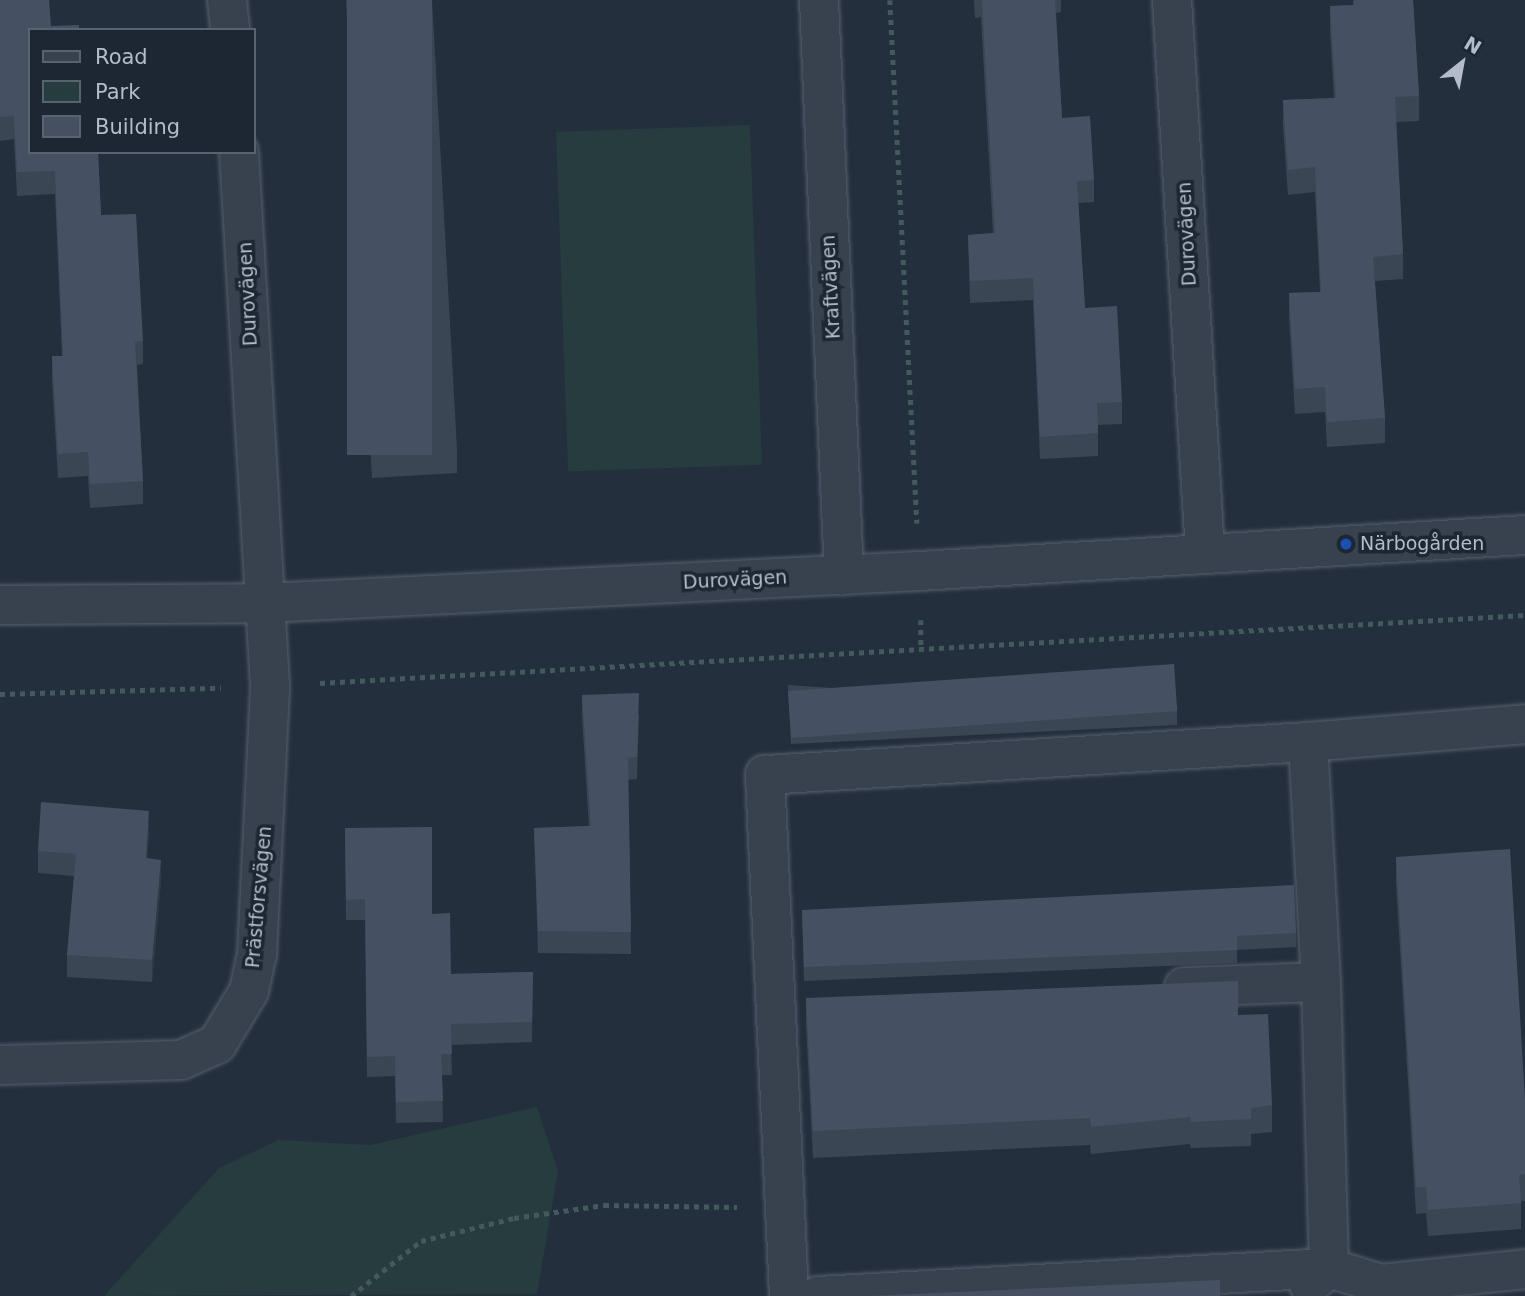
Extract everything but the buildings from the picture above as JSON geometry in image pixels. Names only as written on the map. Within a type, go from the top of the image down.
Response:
[{"type":"street","points":[[227,0],[230,28]]},
{"type":"street","name":"Kraftvägen","points":[[819,0],[844,575]]},
{"type":"street","name":"Durovägen","points":[[1172,0],[1205,552]]},
{"type":"street","name":"Durovägen","points":[[239,154],[265,603]]},
{"type":"street","name":"Durovägen","points":[[0,605],[265,603],[919,571],[1525,535]]},
{"type":"street","name":"Prästforsvägen","points":[[0,1065],[181,1060],[217,1044],[235,1021],[249,991],[257,954],[270,686],[265,603]]},
{"type":"street","points":[[789,1296],[765,775],[1308,742],[1525,724]]},
{"type":"street","points":[[1308,742],[1321,982],[1329,1268]]},
{"type":"street","points":[[1154,988],[1321,982]]},
{"type":"street","points":[[776,1004],[818,1002]]},
{"type":"street","points":[[1297,1296],[1329,1268]]},
{"type":"street","points":[[818,1296],[1329,1268],[1383,1290],[1525,1269]]},
{"type":"path","points":[[890,0],[921,650]]},
{"type":"path","points":[[0,694],[270,686],[1525,615]]},
{"type":"path","points":[[352,1296],[421,1241],[514,1218],[604,1205],[783,1208]]},
{"type":"green space","points":[[750,125],[762,465],[568,472],[556,132]]},
{"type":"green space","points":[[537,1107],[558,1171],[537,1294],[104,1296],[219,1168],[279,1140],[370,1145]]},
{"type":"place","name":"Närbogården","points":[[1346,544]]}]
